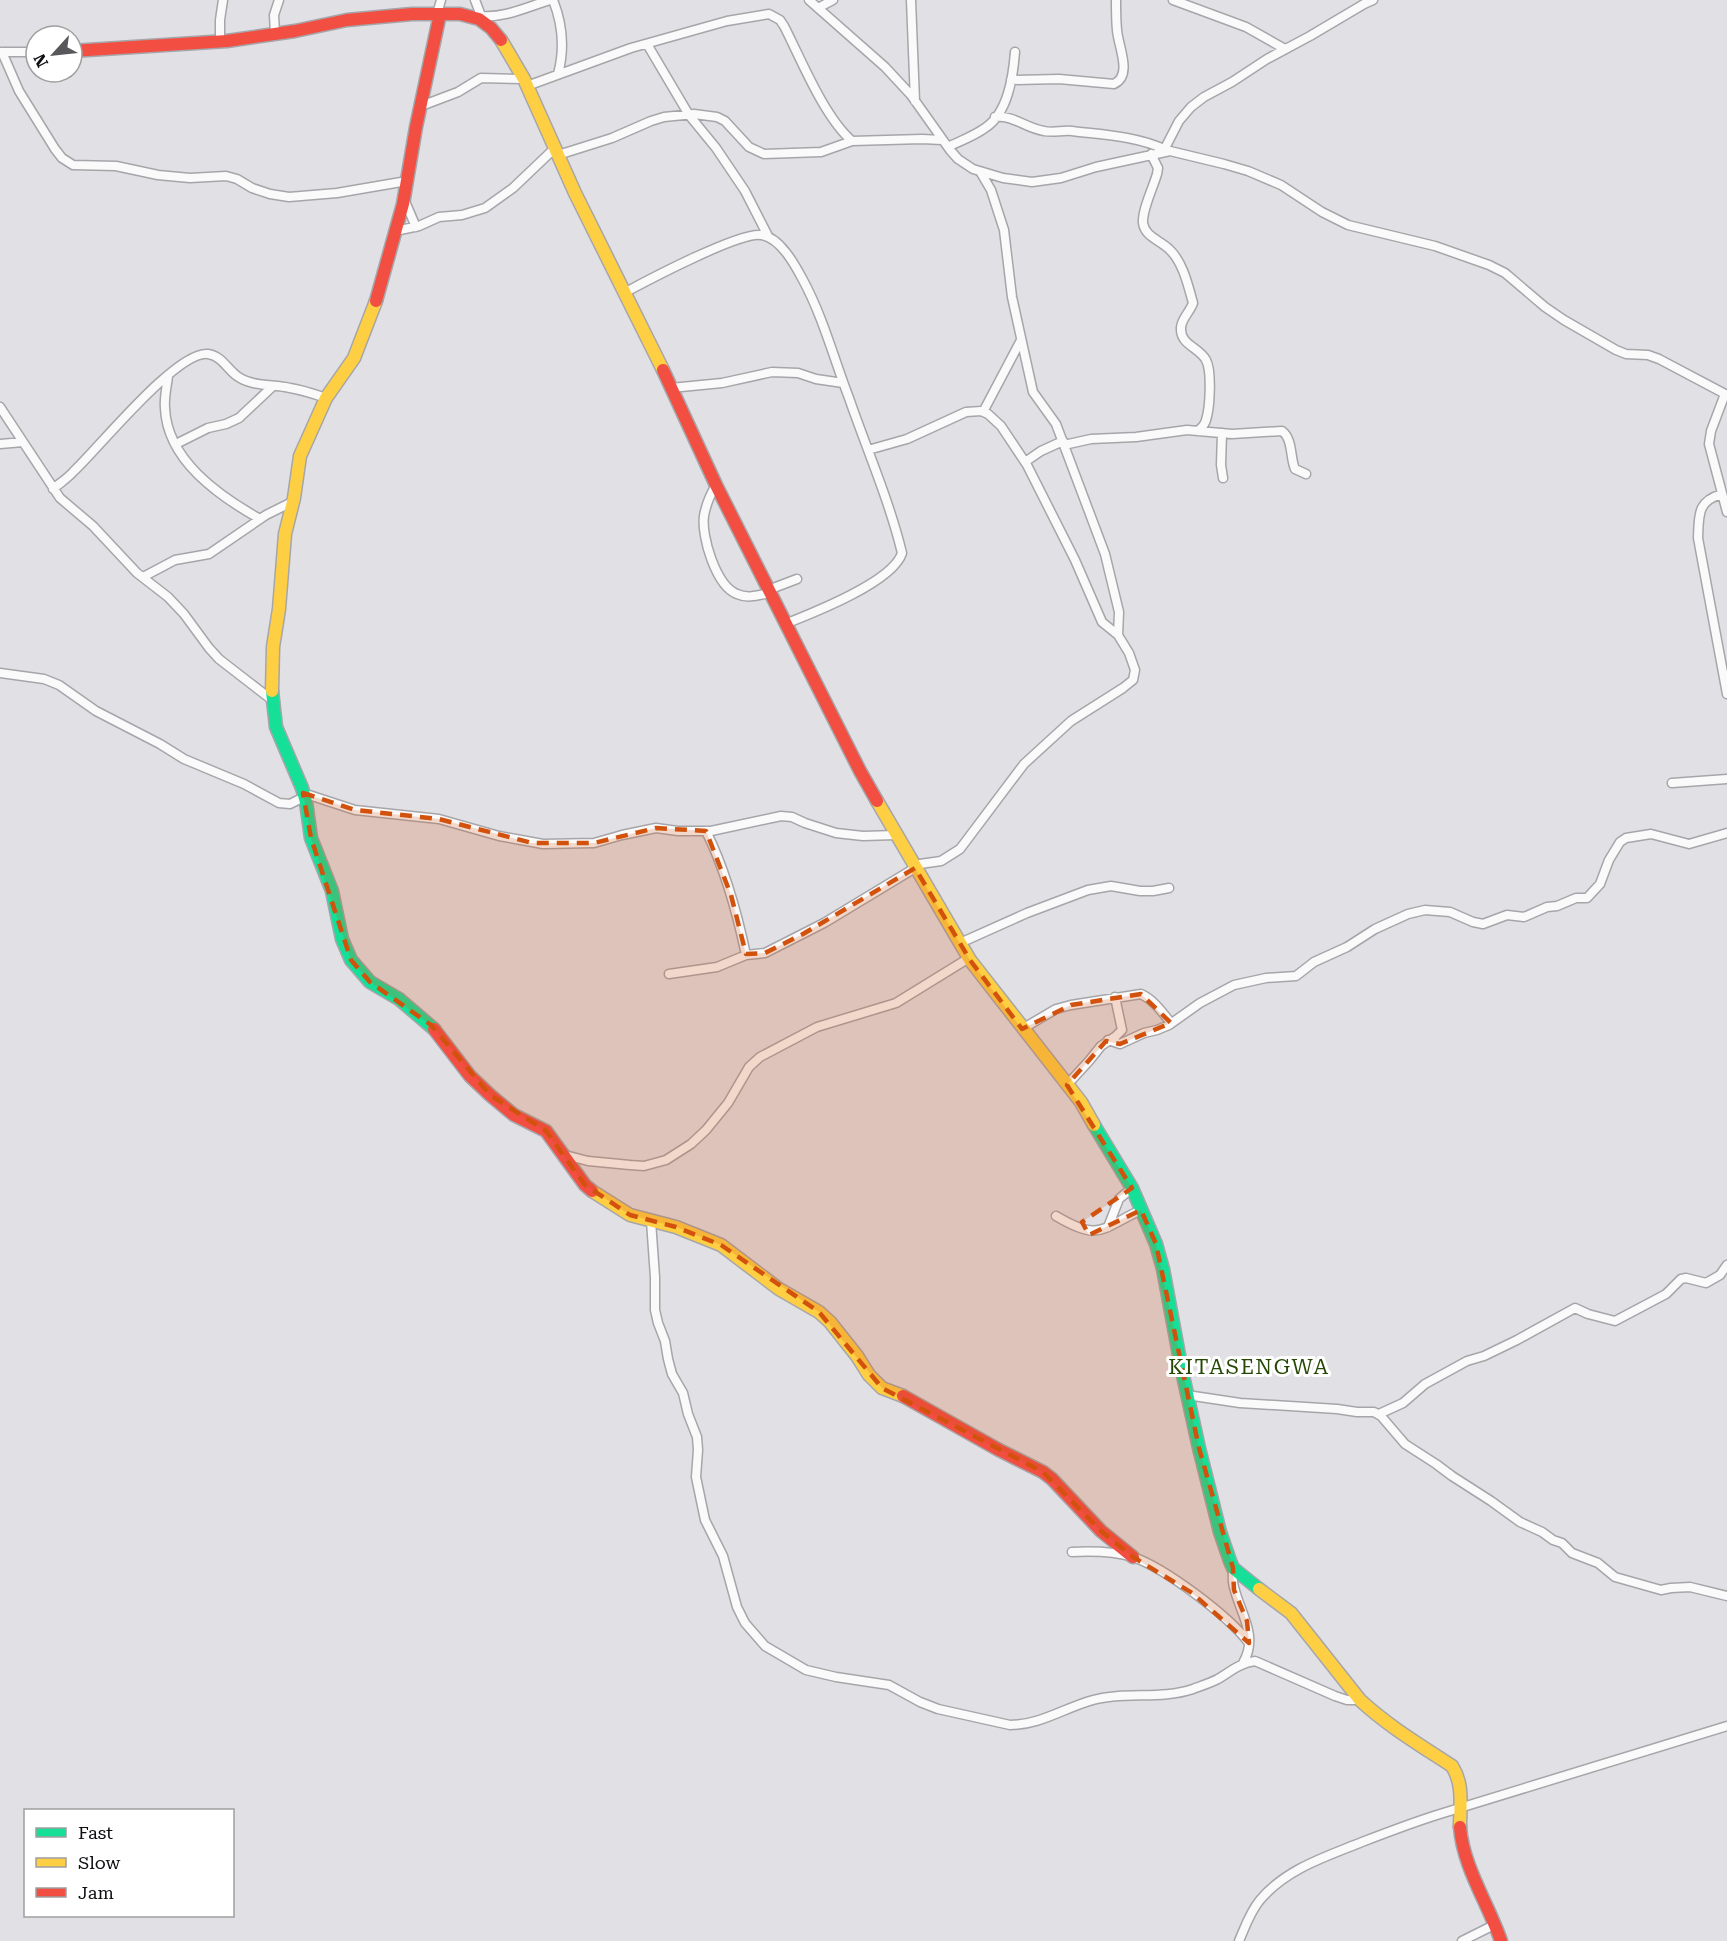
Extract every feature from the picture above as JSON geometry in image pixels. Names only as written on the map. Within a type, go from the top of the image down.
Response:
[{"type":"street","points":[[220,42],[223,0]]},
{"type":"street","points":[[275,34],[274,15],[279,0]]},
{"type":"street","points":[[441,0],[404,198],[376,298],[354,358],[326,398],[300,456],[285,534],[279,609],[273,647],[272,700],[276,727],[304,795],[311,838],[332,891],[342,939],[351,960],[370,982],[399,999],[431,1025],[478,1085],[514,1115],[546,1131],[585,1185],[597,1195],[630,1215],[676,1227],[721,1245],[779,1289],[819,1312],[830,1322],[875,1383],[902,1395],[1042,1472],[1052,1479],[1101,1531],[1134,1557],[1157,1569],[1192,1593],[1235,1627],[1249,1643]]},
{"type":"street","points":[[475,0],[482,18],[501,40],[525,82],[716,485],[860,771],[969,958],[1097,1127],[1132,1188],[1156,1244],[1163,1269],[1188,1395],[1220,1532],[1233,1568],[1233,1583],[1247,1622],[1249,1643],[1247,1656],[1243,1663]]},
{"type":"street","points":[[84,50],[220,42],[347,20],[412,14],[460,14],[482,18],[509,13],[551,0],[561,21],[563,34],[558,74]]},
{"type":"street","points":[[809,0],[885,67],[915,101],[945,144],[965,164],[981,173],[1032,182],[1163,150],[1179,121],[1204,97],[1373,0]]},
{"type":"street","points":[[818,8],[833,0]]},
{"type":"street","points":[[910,0],[915,101]]},
{"type":"street","points":[[1011,80],[1059,79],[1114,84],[1120,80],[1124,68],[1117,30],[1116,0]]},
{"type":"street","points":[[1173,0],[1246,27],[1285,49]]},
{"type":"street","points":[[421,106],[458,92],[481,78],[525,82],[558,74],[647,44],[727,21],[769,14],[784,26],[831,116],[843,134],[852,141]]},
{"type":"street","points":[[647,44],[689,115],[716,148],[745,191],[768,236],[782,249],[803,280],[868,450],[902,553],[900,560],[876,582],[785,624]]},
{"type":"street","points":[[24,52],[1,52],[19,91],[55,149],[62,158],[73,165],[116,166],[158,175],[190,178],[226,177],[237,179],[252,188],[270,194],[289,197],[337,193],[407,181]]},
{"type":"street","points":[[395,231],[416,227],[439,217],[462,215],[485,208],[557,152],[612,138],[664,117],[689,115],[717,117],[725,122],[749,147],[764,154],[821,152],[852,141],[922,139],[945,144],[986,128],[995,117],[1008,94],[1015,52]]},
{"type":"street","points":[[995,117],[1007,116],[1031,128],[1047,132],[1071,131],[1130,137],[1163,150],[1248,171],[1281,185],[1322,212],[1348,225],[1435,246],[1505,273],[1545,307],[1616,350],[1626,354],[1659,358],[1726,395],[1711,431],[1709,444],[1727,512]]},
{"type":"street","points":[[1151,154],[1158,168],[1143,226],[1147,232],[1168,248],[1181,267],[1193,303],[1182,323],[1182,337],[1202,354],[1208,366],[1208,411],[1206,423],[1198,431]]},
{"type":"street","points":[[981,173],[990,190],[1004,230],[1008,274],[1033,392],[1056,424],[1105,554],[1119,612],[1118,635]]},
{"type":"street","points":[[404,198],[416,227]]},
{"type":"street","points":[[624,293],[661,273],[725,245],[754,234],[768,236]]},
{"type":"street","points":[[983,412],[1022,340]]},
{"type":"street","points":[[53,489],[74,472],[137,404],[168,376],[188,361],[206,354],[224,362],[236,375],[246,380],[326,398]]},
{"type":"street","points":[[671,388],[722,383],[772,372],[798,373],[816,379],[843,383]]},
{"type":"street","points":[[168,376],[165,409],[168,425],[186,460],[226,499],[260,519]]},
{"type":"street","points":[[176,444],[208,428],[239,418],[273,386]]},
{"type":"street","points":[[0,408],[53,489],[69,507],[93,526],[143,577],[168,597],[219,659],[272,700]]},
{"type":"street","points":[[669,974],[722,966],[746,955],[765,953],[803,934],[914,866],[941,861],[960,849],[1024,764],[1071,721],[1133,680],[1134,664],[1118,635],[1102,622],[1075,560],[1025,462],[1001,426],[983,412],[974,410],[907,439],[868,450]]},
{"type":"street","points":[[1025,462],[1033,455],[1064,443],[1091,439],[1187,430],[1246,434],[1276,431],[1286,433],[1290,457],[1295,469],[1306,474]]},
{"type":"street","points":[[1222,433],[1223,477]]},
{"type":"street","points":[[0,444],[23,442]]},
{"type":"street","points":[[716,485],[707,500],[703,525],[718,576],[729,590],[737,595],[748,597],[769,592],[797,579]]},
{"type":"street","points":[[1722,494],[1711,497],[1703,505],[1699,516],[1698,538],[1727,694]]},
{"type":"street","points":[[143,577],[175,560],[209,554],[260,519],[292,502]]},
{"type":"street","points":[[0,673],[44,679],[59,685],[96,711],[184,759],[244,783],[279,803],[290,804],[304,795],[355,810],[439,819],[532,843],[594,843],[656,828],[706,831],[788,816],[836,833],[863,837],[896,835]]},
{"type":"street","points":[[1672,783],[1727,779]]},
{"type":"street","points":[[706,831],[731,895],[746,955]]},
{"type":"street","points":[[1108,1040],[1120,1044],[1171,1023],[1200,1003],[1234,985],[1266,978],[1296,976],[1314,962],[1408,914],[1425,910],[1450,912],[1483,924],[1507,915],[1524,916],[1576,898],[1587,898],[1600,884],[1609,860],[1620,842],[1626,838],[1651,834],[1689,844],[1727,833]]},
{"type":"street","points":[[960,943],[1027,913],[1088,890],[1111,886],[1140,891],[1169,888]]},
{"type":"street","points":[[565,1155],[588,1161],[644,1166],[666,1160],[692,1144],[706,1130],[728,1103],[749,1067],[760,1057],[816,1027],[888,1007],[969,958]]},
{"type":"street","points":[[1022,1029],[1056,1009],[1141,994],[1148,997],[1171,1023]]},
{"type":"street","points":[[1067,1085],[1108,1040],[1122,1030],[1115,997]]},
{"type":"street","points":[[1108,1227],[1119,1199],[1132,1188]]},
{"type":"street","points":[[1056,1216],[1087,1232],[1108,1227],[1142,1210]]},
{"type":"street","points":[[651,1221],[655,1310],[672,1374],[683,1393],[697,1437],[696,1477],[705,1520],[723,1556],[737,1607],[745,1623],[765,1646],[806,1670],[889,1685],[938,1709],[1010,1725],[1041,1720],[1093,1700],[1170,1694],[1191,1690],[1217,1679],[1243,1663],[1255,1661],[1335,1696],[1347,1700],[1360,1700]]},
{"type":"street","points":[[1379,1414],[1400,1405],[1425,1384],[1517,1340],[1575,1308],[1609,1320],[1619,1320],[1666,1294],[1681,1279],[1706,1283],[1713,1281],[1727,1265]]},
{"type":"street","points":[[1188,1395],[1240,1403],[1374,1412],[1379,1414],[1405,1444],[1520,1522],[1562,1543],[1572,1553],[1598,1563],[1615,1577],[1661,1590],[1690,1587],[1727,1596]]},
{"type":"street","points":[[1072,1552],[1101,1552],[1134,1557]]},
{"type":"street","points":[[1233,1568],[1291,1613],[1360,1700],[1383,1722],[1452,1766],[1461,1781],[1460,1828],[1464,1850],[1502,1941]]},
{"type":"street","points":[[1239,1941],[1259,1902],[1271,1889],[1290,1874],[1345,1849],[1404,1826],[1727,1726]]},
{"type":"street","points":[[1462,1941],[1496,1924]]},
{"type":"highlighted area","points":[[303,793],[355,810],[439,819],[532,843],[594,843],[656,828],[706,831],[731,895],[746,954],[765,953],[803,934],[915,868],[970,960],[1022,1029],[1071,1005],[1141,994],[1171,1023],[1120,1044],[1106,1041],[1067,1085],[1132,1188],[1082,1222],[1089,1235],[1141,1210],[1156,1244],[1199,1448],[1233,1568],[1234,1590],[1247,1621],[1249,1643],[1192,1593],[1133,1557],[1101,1531],[1043,1472],[882,1388],[819,1312],[721,1245],[676,1227],[630,1215],[585,1185],[546,1131],[490,1095],[431,1025],[370,982],[351,960],[311,838]]},
{"type":"traffic: fast","points":[[272,691],[276,727],[302,788],[311,838],[332,891],[342,939],[351,960],[370,982],[399,999],[434,1029]]},
{"type":"traffic: fast","points":[[1094,1125],[1132,1188],[1156,1244],[1199,1448],[1220,1532],[1233,1568],[1259,1589]]},
{"type":"traffic: slow","points":[[501,40],[524,79],[575,193],[663,370]]},
{"type":"traffic: slow","points":[[272,691],[273,647],[279,609],[285,534],[294,498],[300,456],[326,398],[354,358],[376,301]]},
{"type":"traffic: slow","points":[[877,801],[970,960],[1081,1102],[1094,1125]]},
{"type":"traffic: slow","points":[[592,1191],[630,1215],[676,1227],[721,1245],[779,1289],[819,1312],[857,1356],[869,1375],[882,1388],[903,1396]]},
{"type":"traffic: slow","points":[[1259,1589],[1291,1613],[1360,1700],[1393,1727],[1452,1766],[1460,1788],[1460,1827]]},
{"type":"traffic: jam","points":[[84,50],[227,41],[295,31],[347,20],[412,14],[460,14],[479,19],[501,40]]},
{"type":"traffic: jam","points":[[376,301],[403,204],[416,127],[440,14]]},
{"type":"traffic: jam","points":[[663,370],[716,485],[877,801]]},
{"type":"traffic: jam","points":[[434,1029],[470,1076],[490,1095],[514,1115],[546,1131],[585,1185],[592,1191]]},
{"type":"traffic: jam","points":[[903,1396],[1043,1472],[1101,1531],[1133,1557]]},
{"type":"traffic: jam","points":[[1460,1827],[1471,1871],[1501,1941]]},
{"type":"district","name":"KITASENGWA","points":[[1249,1367]]}]
